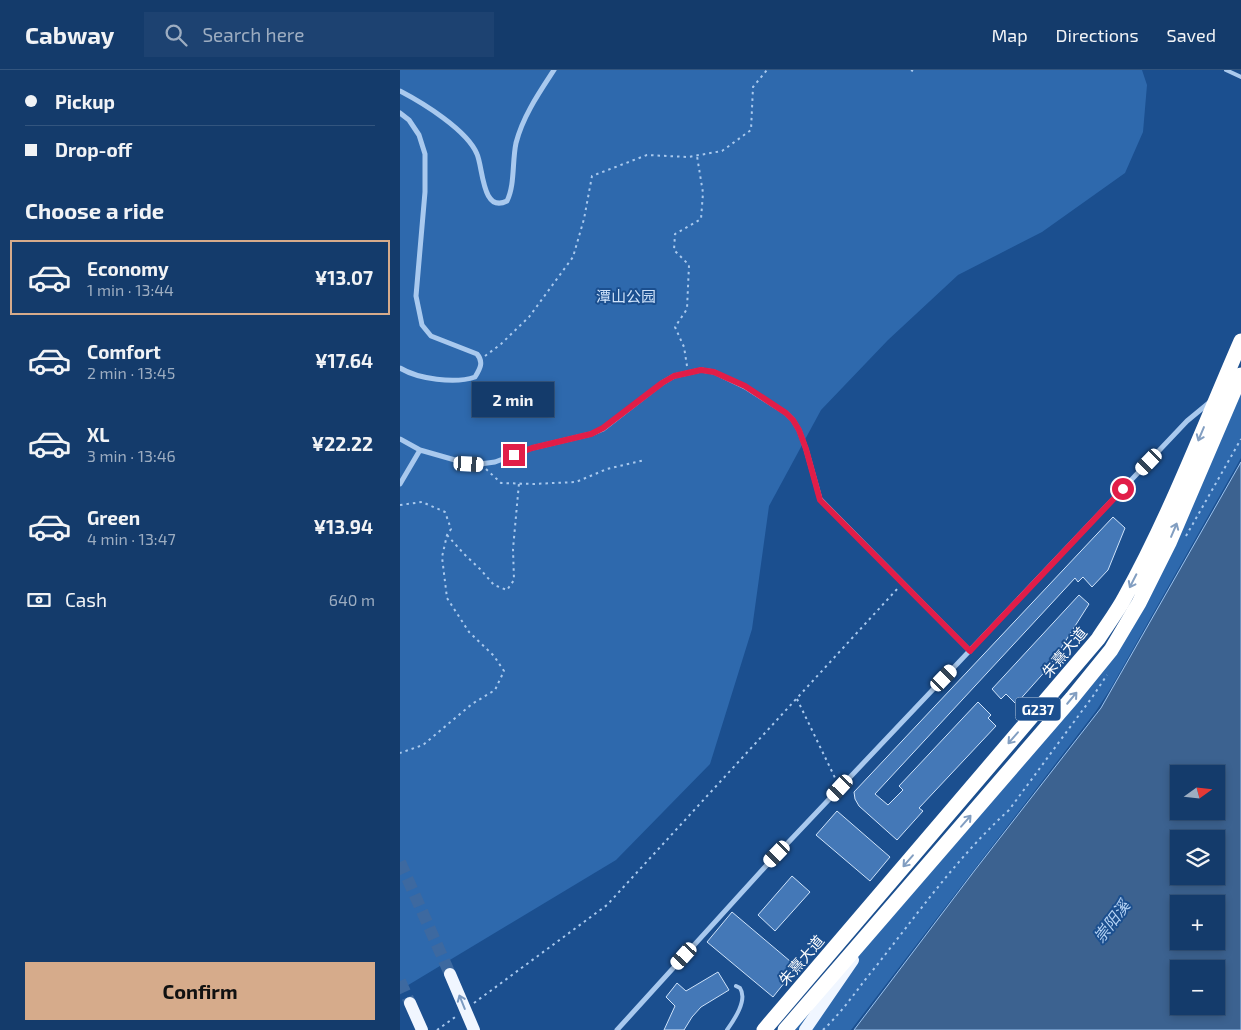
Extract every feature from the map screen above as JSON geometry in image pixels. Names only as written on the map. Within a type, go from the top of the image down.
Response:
[{"type":"highway","name":"朱熹大道","points":[[764,1030],[1098,639],[1125,598],[1155,537],[1241,341]]},
{"type":"highway","name":"G237","points":[[785,1030],[1111,650],[1139,603],[1169,542],[1241,374]]},
{"type":"main road","points":[[805,1030],[877,924]]},
{"type":"main road","points":[[450,974],[474,1030]]},
{"type":"main road","points":[[410,1003],[422,1030]]},
{"type":"street","points":[[400,91],[418,100],[466,136],[477,154],[486,194],[494,202],[503,203],[507,201],[512,186],[513,160],[522,127],[527,114],[554,70]]},
{"type":"street","points":[[400,113],[409,120],[418,135],[425,154],[425,192],[416,296],[422,325],[431,336],[477,354],[481,359],[481,365],[475,377],[454,380],[422,377],[400,368]]},
{"type":"street","points":[[400,439],[420,450],[469,464],[495,462],[532,448],[591,434],[614,421],[662,383],[674,376],[701,370],[714,372],[745,386],[789,416],[799,430],[820,500],[970,651]]},
{"type":"street","points":[[617,1030],[764,867],[1187,421],[1241,374]]},
{"type":"street","points":[[400,484],[420,450]]},
{"type":"lane","points":[[1226,70],[1241,77]]},
{"type":"lane","points":[[727,1030],[737,1013],[743,995],[740,988],[736,986]]},
{"type":"path","points":[[481,359],[501,344],[529,317],[574,258],[592,176],[647,155],[688,158],[722,151],[751,130],[754,87],[767,70]]},
{"type":"path","points":[[688,372],[684,347],[675,327],[687,309],[689,265],[674,250],[676,234],[701,219],[703,192],[696,156]]},
{"type":"path","points":[[480,464],[501,483],[576,482],[607,469],[645,460]]},
{"type":"path","points":[[447,535],[494,585],[507,590],[514,580],[513,549],[519,483]]},
{"type":"path","points":[[400,505],[422,502],[445,512],[451,529],[447,535],[442,558],[447,598],[469,632],[494,656],[504,670],[495,690],[472,704],[423,745],[400,753]]},
{"type":"path","points":[[468,1007],[607,905],[903,584]]},
{"type":"path","points":[[797,699],[840,788]]},
{"type":"path","points":[[438,1030],[461,1013]]},
{"type":"green space","name":"潭山公园","points":[[400,70],[1142,70],[1147,85],[1143,132],[1125,173],[1042,232],[958,275],[888,340],[821,410],[769,506],[752,629],[710,764],[616,860],[400,990]]},
{"type":"green space","points":[[1241,384],[1241,458],[1111,688],[1096,711],[851,1030],[794,1030],[1118,645]]},
{"type":"water","name":"崇阳溪","points":[[1241,462],[1241,1030],[854,1030],[1101,708]]},
{"type":"building","points":[[1113,517],[1125,528],[1108,570],[1092,587],[1083,577],[1078,582],[1075,578],[875,794],[888,805],[903,790],[899,786],[978,702],[991,715],[988,718],[996,726],[919,808],[923,811],[897,840],[859,806],[854,792]]},
{"type":"building","points":[[1079,595],[1089,604],[1049,667],[1016,704],[1006,694],[1001,699],[992,689]]},
{"type":"building","points":[[837,811],[890,857],[870,881],[816,835]]},
{"type":"building","points":[[792,876],[810,892],[775,931],[758,915]]},
{"type":"building","points":[[732,912],[797,967],[773,997],[707,942]]},
{"type":"building","points":[[718,972],[729,990],[701,1007],[684,1030],[664,1030],[675,1006],[666,997],[677,983],[686,991]]},
{"type":"tunnel","points":[[400,862],[450,974]]},
{"type":"tunnel","points":[[400,981],[410,1003]]},
{"type":"route","points":[[514,455],[532,448],[591,434],[614,421],[662,383],[674,376],[701,370],[714,372],[745,386],[786,413],[793,420],[806,449],[820,500],[970,651],[1123,489]]}]
